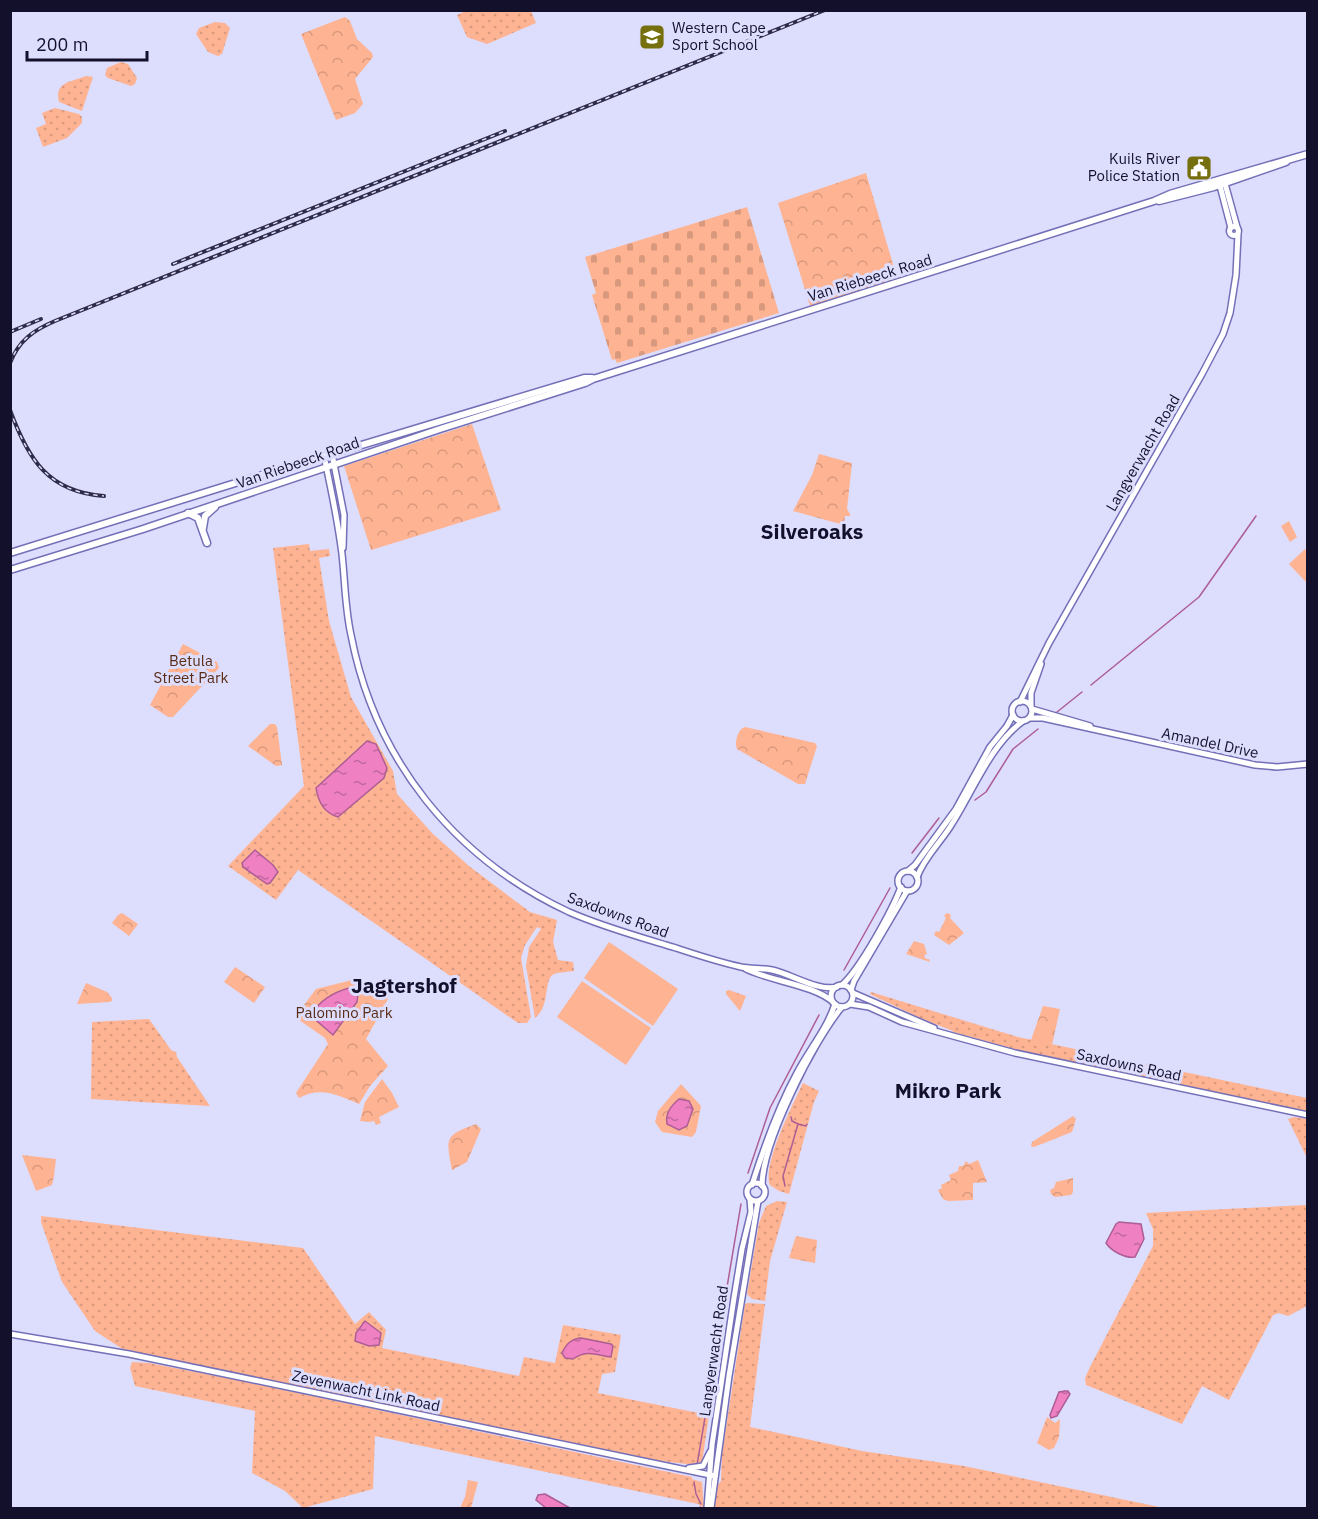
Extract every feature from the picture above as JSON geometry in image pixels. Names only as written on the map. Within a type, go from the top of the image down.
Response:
[{"type":"main road","name":"Van Riebeeck Road","points":[[10,570],[585,383],[593,378],[1154,201],[1170,194],[1271,169],[1308,154]]},
{"type":"main road","name":"Van Riebeeck Road","points":[[10,554],[324,456],[584,378],[593,378]]},
{"type":"main road","points":[[203,528],[204,518],[208,512],[236,496]]},
{"type":"main road","points":[[188,513],[197,516],[207,543]]},
{"type":"street","name":"Langverwacht Road","points":[[1020,702],[1044,654],[1223,334],[1234,295],[1237,255],[1235,231],[1222,182]]},
{"type":"street","name":"Saxdowns Road","points":[[332,454],[344,515],[345,535],[342,552]]},
{"type":"street","name":"Saxdowns Road","points":[[324,456],[342,552],[345,605],[359,672],[369,703],[396,758],[438,816],[492,867],[571,913],[821,994],[834,1003]]},
{"type":"street","name":"Langverwacht Road","points":[[1031,707],[1031,693],[1044,654]]},
{"type":"street","points":[[901,888],[850,977],[832,994],[834,1003],[830,1017],[783,1101],[752,1185],[747,1191],[750,1199],[758,1201],[765,1194],[762,1186],[763,1172],[794,1089],[831,1024],[843,1007],[850,1004],[854,981],[908,891],[916,886],[924,860],[949,829],[996,750],[1012,730],[1030,718],[1031,707],[1025,702],[1014,706],[1013,715],[1007,726],[990,747],[956,809],[915,865],[899,876],[901,888],[908,891]]},
{"type":"street","name":"Amandel Drive","points":[[1031,707],[1108,733]]},
{"type":"street","points":[[1013,715],[1017,720],[1023,721]]},
{"type":"street","name":"Amandel Drive","points":[[1030,718],[1042,718],[1267,767],[1308,764]]},
{"type":"street","points":[[908,871],[913,872],[917,877]]},
{"type":"street","name":"Saxdowns Road","points":[[744,968],[773,970],[828,988],[840,986]]},
{"type":"street","points":[[840,986],[852,992]]},
{"type":"street","name":"Saxdowns Road","points":[[852,992],[946,1034]]},
{"type":"street","points":[[834,1003],[843,1007]]},
{"type":"street","name":"Saxdowns Road","points":[[850,1004],[869,1007],[902,1022],[1015,1053],[1308,1115]]},
{"type":"street","points":[[752,1185],[762,1186]]},
{"type":"street","name":"Langverwacht Road","points":[[712,1475],[712,1445],[742,1249],[751,1212],[750,1199]]},
{"type":"street","name":"Langverwacht Road","points":[[709,1509],[712,1475],[758,1201]]},
{"type":"street","name":"Zevenwacht Link Road","points":[[10,1334],[140,1357],[712,1475]]},
{"type":"street","points":[[681,1468],[703,1466],[712,1445]]},
{"type":"green space","points":[[468,10],[531,11],[536,23],[487,44],[467,37],[457,15]]},
{"type":"green space","points":[[345,17],[350,21],[357,39],[372,53],[373,57],[355,79],[363,104],[355,113],[336,120],[301,34]]},
{"type":"green space","points":[[215,22],[225,23],[230,28],[222,54],[218,56],[208,52],[196,34],[199,28]]},
{"type":"green space","points":[[121,62],[128,64],[137,78],[135,84],[131,86],[105,75],[107,68]]},
{"type":"green space","points":[[86,76],[93,77],[82,111],[59,102],[58,95],[61,87]]},
{"type":"green space","points":[[55,108],[79,114],[82,117],[82,123],[67,138],[43,147],[36,128],[46,124],[42,113]]},
{"type":"green space","points":[[866,173],[898,281],[811,309],[778,203]]},
{"type":"green space","points":[[747,207],[779,313],[617,363],[615,359],[612,360],[592,295],[596,293],[585,257]]},
{"type":"green space","points":[[472,424],[501,510],[371,550],[344,466]]},
{"type":"green space","points":[[819,454],[852,463],[847,509],[850,516],[845,516],[844,525],[793,511],[812,475]]},
{"type":"green space","points":[[1289,521],[1297,537],[1290,542],[1281,526]]},
{"type":"green space","points":[[309,544],[310,551],[329,549],[330,556],[319,558],[329,621],[351,697],[393,771],[397,794],[433,834],[469,866],[530,912],[557,920],[553,942],[558,960],[573,962],[574,971],[556,973],[551,977],[543,1007],[535,1018],[526,966],[529,947],[541,929],[537,927],[525,945],[521,958],[531,1017],[527,1023],[518,1023],[298,870],[276,900],[228,866],[304,786],[273,548]]},
{"type":"green space","points":[[1305,549],[1307,552],[1307,583],[1289,564]]},
{"type":"green space","name":"Betula Street Park","points":[[183,644],[217,662],[219,668],[173,717],[168,717],[150,705]]},
{"type":"green space","points":[[270,724],[275,724],[277,727],[282,765],[276,766],[248,746]]},
{"type":"green space","points":[[745,727],[815,743],[817,746],[805,784],[798,784],[737,749],[737,736]]},
{"type":"green space","points":[[122,913],[138,924],[129,936],[112,923]]},
{"type":"green space","points":[[947,913],[964,933],[949,945],[934,935],[936,931],[939,932]]},
{"type":"green space","points":[[914,941],[924,944],[927,954],[924,955],[930,962],[906,954]]},
{"type":"green space","points":[[609,942],[678,989],[653,1026],[584,978]]},
{"type":"green space","points":[[235,967],[265,987],[254,1003],[224,982]]},
{"type":"green space","name":"Palomino Park","points":[[352,980],[383,994],[388,999],[366,1039],[388,1066],[370,1086],[359,1104],[322,1092],[307,1094],[299,1098],[296,1093],[328,1044],[325,1038],[299,1020],[298,1013],[316,989]]},
{"type":"green space","points":[[582,981],[651,1028],[626,1065],[557,1017]]},
{"type":"green space","points":[[86,983],[107,992],[112,1001],[77,1004]]},
{"type":"green space","points":[[729,990],[746,996],[740,1011],[726,994]]},
{"type":"green space","points":[[871,992],[1018,1037],[1307,1098],[1307,1112],[1033,1054],[953,1032],[874,996],[870,994]]},
{"type":"green space","points":[[1043,1006],[1060,1009],[1052,1045],[1031,1040]]},
{"type":"green space","points":[[149,1019],[171,1050],[176,1052],[177,1057],[210,1106],[91,1099],[92,1022]]},
{"type":"green space","points":[[382,1079],[399,1107],[379,1117],[381,1123],[376,1125],[374,1121],[360,1121],[365,1102]]},
{"type":"green space","points":[[803,1083],[819,1091],[789,1194],[770,1185],[770,1164],[780,1134]]},
{"type":"green space","points":[[681,1084],[701,1106],[696,1132],[692,1137],[662,1132],[655,1122],[658,1111]]},
{"type":"green space","points":[[1073,1116],[1076,1119],[1072,1132],[1034,1147],[1031,1146],[1032,1142]]},
{"type":"green space","points":[[1294,1117],[1307,1119],[1307,1158],[1288,1119]]},
{"type":"green space","points":[[476,1124],[481,1129],[467,1162],[452,1170],[450,1139],[458,1132]]},
{"type":"green space","points":[[22,1155],[56,1159],[52,1185],[36,1191]]},
{"type":"green space","points":[[978,1160],[987,1182],[973,1183],[973,1200],[948,1201],[943,1199],[938,1190],[942,1188],[941,1185],[951,1180],[949,1175],[958,1171],[959,1166],[963,1166],[966,1161],[969,1164]]},
{"type":"green space","points":[[1073,1178],[1071,1195],[1055,1197],[1051,1194],[1050,1190],[1054,1188],[1056,1182]]},
{"type":"green space","points":[[777,1201],[787,1202],[770,1261],[765,1301],[752,1299],[747,1294],[759,1223],[766,1206]]},
{"type":"green space","points":[[1307,1205],[1307,1306],[1288,1316],[1279,1313],[1273,1315],[1229,1400],[1202,1386],[1182,1424],[1086,1385],[1085,1378],[1090,1367],[1153,1246],[1153,1229],[1146,1213]]},
{"type":"green space","points":[[41,1216],[303,1248],[355,1324],[369,1312],[386,1330],[382,1348],[519,1376],[524,1357],[555,1363],[563,1325],[621,1335],[615,1372],[602,1374],[598,1393],[709,1415],[702,1463],[695,1465],[644,1459],[124,1350],[95,1331],[62,1282],[41,1222]]},
{"type":"green space","points":[[796,1236],[817,1240],[815,1263],[789,1258]]},
{"type":"green space","points":[[745,1304],[765,1304],[750,1427],[862,1451],[964,1466],[1164,1508],[713,1508],[716,1487],[721,1481],[722,1454]]},
{"type":"green space","points":[[132,1362],[149,1363],[247,1382],[692,1477],[702,1482],[704,1508],[698,1504],[375,1436],[373,1489],[303,1508],[285,1491],[252,1473],[255,1411],[135,1386],[130,1368]]},
{"type":"green space","points":[[1047,1417],[1055,1423],[1060,1419],[1059,1437],[1054,1448],[1049,1450],[1037,1443]]},
{"type":"green space","points":[[468,1480],[478,1482],[471,1508],[460,1508],[465,1497]]},
{"type":"water","points":[[367,741],[376,744],[387,768],[384,778],[338,817],[333,815],[323,806],[316,788]]},
{"type":"water","points":[[255,850],[278,872],[270,883],[267,884],[243,867],[242,863]]},
{"type":"water","points":[[349,988],[358,994],[357,1002],[333,1035],[311,1016],[327,998]]},
{"type":"water","points":[[679,1099],[689,1101],[693,1109],[687,1126],[679,1130],[667,1124],[667,1116],[673,1104]]},
{"type":"water","points":[[1119,1222],[1141,1224],[1144,1239],[1135,1257],[1119,1254],[1106,1243]]},
{"type":"water","points":[[365,1321],[381,1333],[379,1345],[369,1346],[355,1341],[356,1333]]},
{"type":"water","points":[[581,1338],[611,1344],[613,1346],[611,1357],[587,1353],[573,1359],[565,1358],[562,1353],[567,1345]]},
{"type":"water","points":[[1068,1391],[1070,1394],[1057,1416],[1051,1418],[1050,1415],[1059,1392]]},
{"type":"water","points":[[545,1494],[570,1508],[546,1508],[536,1500],[538,1495]]},
{"type":"waterway","points":[[1091,685],[1199,597],[1256,516]]},
{"type":"waterway","points":[[1057,712],[1082,692]]},
{"type":"waterway","points":[[975,800],[986,792],[1013,749],[1038,729]]},
{"type":"waterway","points":[[912,853],[939,818]]},
{"type":"waterway","points":[[844,970],[890,888]]},
{"type":"waterway","points":[[748,1173],[770,1108],[819,1015]]},
{"type":"waterway","points":[[785,1186],[783,1176],[798,1124],[792,1121],[791,1117]]},
{"type":"waterway","points":[[798,1124],[806,1126],[807,1124]]},
{"type":"waterway","points":[[697,1465],[741,1204]]},
{"type":"waterway","points":[[694,1482],[701,1504]]},
{"type":"railway","points":[[10,363],[18,348],[28,337],[55,321],[825,10]]},
{"type":"railway","points":[[173,264],[505,131]]},
{"type":"railway","points":[[10,332],[41,319]]},
{"type":"railway","points":[[10,410],[24,444],[43,470],[68,488],[104,496]]},
{"type":"place","name":"Western Cape Sport School","points":[[652,37]]},
{"type":"place","name":"Kuils River Police Station","points":[[1199,168]]},
{"type":"district","name":"Silveroaks","points":[[812,532]]},
{"type":"district","name":"Jagtershof","points":[[404,986]]},
{"type":"district","name":"Mikro Park","points":[[948,1091]]}]
